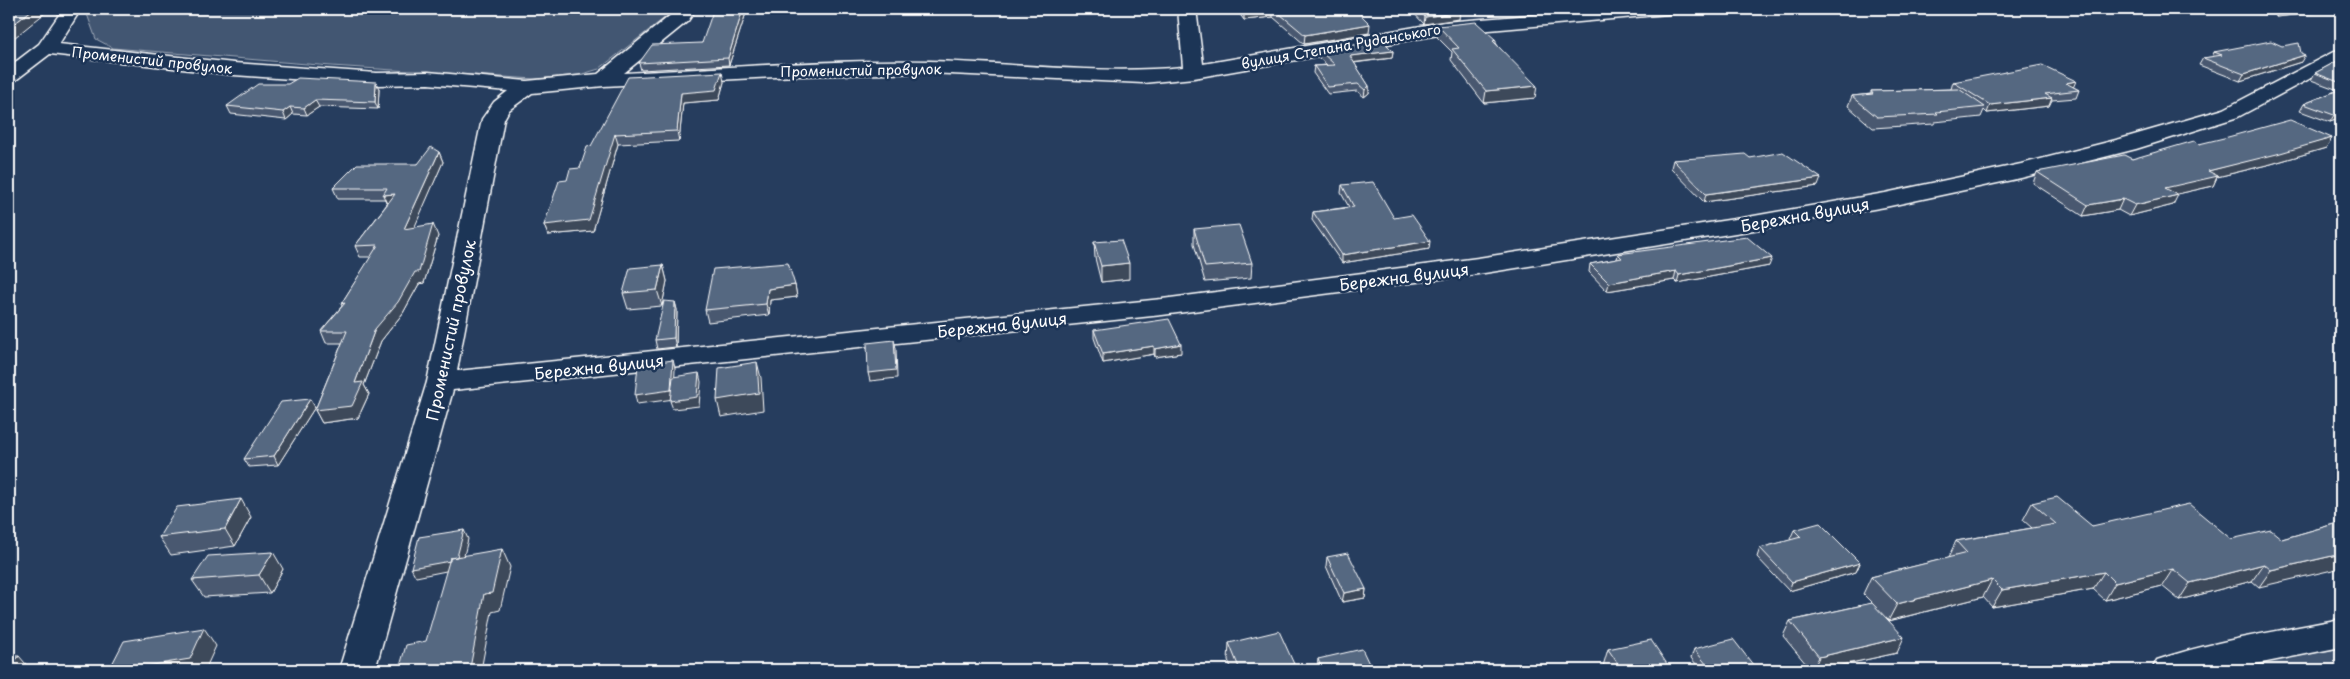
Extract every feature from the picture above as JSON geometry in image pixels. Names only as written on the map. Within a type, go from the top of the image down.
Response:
[{"type":"street","points":[[9,76],[46,48],[72,9]]},
{"type":"street","points":[[604,80],[640,48],[681,17],[687,9]]},
{"type":"street","points":[[1187,9],[1194,72]]},
{"type":"street","name":"вулиця Степана Руданського","points":[[1194,72],[1444,28],[1668,9]]},
{"type":"street","name":"Променистий провулок","points":[[46,48],[234,68],[377,79],[428,78],[527,87],[604,80],[796,70],[929,67],[1144,77],[1194,72]]},
{"type":"street","name":"Бережна вулиця","points":[[442,382],[1162,307],[1478,266],[1758,223],[1884,200],[2021,171],[2128,144],[2231,113],[2341,54]]},
{"type":"street","name":"Променистий провулок","points":[[357,670],[442,382],[493,119],[501,106],[527,87]]},
{"type":"street","points":[[2170,670],[2242,652],[2341,634]]},
{"type":"shaded area","points":[[90,9],[676,9],[599,69],[579,75],[535,79],[331,66],[113,48],[96,39],[87,14]]},
{"type":"shaded area","points":[[2341,648],[2341,670],[2224,670]]},
{"type":"building","points":[[9,9],[33,9],[9,28]]},
{"type":"building","points":[[743,9],[728,58],[639,63],[652,45],[702,43],[713,11]]},
{"type":"building","points":[[1242,9],[1265,9],[1244,11]]},
{"type":"building","points":[[1274,9],[1355,9],[1370,24],[1305,35]]},
{"type":"building","points":[[1417,9],[1457,9],[1460,12],[1425,17]]},
{"type":"building","points":[[1476,22],[1496,40],[1493,41],[1537,86],[1486,91],[1452,49],[1459,48],[1438,26]]},
{"type":"building","points":[[1382,40],[1393,51],[1350,56],[1369,86],[1365,90],[1358,84],[1328,87],[1314,66],[1335,65],[1320,51]]},
{"type":"building","points":[[2271,41],[2282,46],[2299,43],[2301,53],[2305,55],[2244,74],[2203,58],[2222,55],[2214,52]]},
{"type":"building","points":[[2341,59],[2341,83],[2315,73]]},
{"type":"building","points":[[2042,65],[2076,81],[2066,83],[2079,90],[2045,94],[2052,98],[1990,105],[1953,82]]},
{"type":"building","points":[[722,72],[716,90],[681,93],[677,131],[615,134],[589,220],[544,225],[559,181],[567,180],[570,169],[580,168],[587,147],[591,146],[628,77]]},
{"type":"building","points":[[298,78],[376,82],[375,102],[315,100],[304,108],[290,107],[283,112],[227,106],[258,84],[288,84]]},
{"type":"building","points":[[1959,89],[1985,107],[1936,112],[1938,114],[1877,117],[1852,96],[1873,94],[1871,91]]},
{"type":"building","points":[[2341,89],[2341,112],[2334,115],[2304,104]]},
{"type":"building","points":[[2290,120],[2332,138],[2208,171],[2218,176],[2165,188],[2178,195],[2135,205],[2123,199],[2088,205],[2037,172],[2124,155],[2132,159],[2194,141],[2199,144]]},
{"type":"building","points":[[431,147],[439,152],[404,229],[433,224],[419,272],[415,272],[398,302],[375,329],[355,383],[363,382],[352,406],[315,410],[347,331],[321,331],[345,303],[341,304],[378,245],[355,246],[395,194],[383,195],[387,188],[333,188],[357,164],[418,164]]},
{"type":"building","points":[[1783,152],[1821,178],[1706,194],[1673,160],[1745,154],[1750,158]]},
{"type":"building","points":[[1373,182],[1394,218],[1412,215],[1430,241],[1342,255],[1313,212],[1354,207],[1342,185]]},
{"type":"building","points":[[1239,225],[1252,263],[1205,267],[1194,229]]},
{"type":"building","points":[[1747,237],[1772,258],[1679,275],[1676,271],[1609,283],[1590,264],[1622,258],[1618,254]]},
{"type":"building","points":[[1121,240],[1129,263],[1101,266],[1094,242]]},
{"type":"building","points":[[788,263],[795,285],[768,289],[766,304],[705,310],[713,269]]},
{"type":"building","points":[[663,265],[657,290],[623,293],[630,268]]},
{"type":"building","points":[[664,301],[675,302],[674,338],[655,340]]},
{"type":"building","points":[[1169,319],[1181,344],[1155,349],[1154,346],[1103,354],[1094,330]]},
{"type":"building","points":[[894,340],[896,370],[868,373],[867,343]]},
{"type":"building","points":[[673,360],[671,390],[635,395],[638,365]]},
{"type":"building","points":[[757,362],[759,393],[717,400],[719,368]]},
{"type":"building","points":[[699,373],[697,397],[670,401],[673,377]]},
{"type":"building","points":[[310,399],[274,456],[244,459],[281,402]]},
{"type":"building","points":[[2057,497],[2092,526],[2189,504],[2231,539],[2271,530],[2282,539],[2341,522],[2341,554],[2271,570],[2264,564],[2190,583],[2173,569],[2115,583],[2104,572],[2002,590],[1992,580],[1897,604],[1871,577],[1967,553],[1956,541],[2056,524],[2032,503]]},
{"type":"building","points":[[241,499],[225,529],[159,537],[177,507]]},
{"type":"building","points":[[1820,523],[1860,563],[1792,582],[1760,548],[1801,537],[1794,530]]},
{"type":"building","points":[[464,530],[457,557],[450,558],[450,561],[411,568],[419,537]]},
{"type":"building","points":[[502,549],[492,593],[484,594],[470,668],[458,670],[399,670],[406,645],[426,641],[450,558]]},
{"type":"building","points":[[273,552],[259,575],[192,580],[208,556]]},
{"type":"building","points":[[1348,553],[1366,589],[1344,593],[1327,557]]},
{"type":"building","points":[[1872,603],[1904,637],[1819,657],[1790,621]]},
{"type":"building","points":[[204,628],[190,659],[122,670],[109,670],[124,641]]},
{"type":"building","points":[[1279,631],[1294,664],[1267,670],[1240,670],[1229,643]]},
{"type":"building","points":[[1733,639],[1754,666],[1736,670],[1711,670],[1694,649]]},
{"type":"building","points":[[1651,640],[1671,670],[1622,670],[1608,649]]},
{"type":"building","points":[[1362,649],[1372,670],[1322,670],[1318,659]]},
{"type":"building","points":[[9,656],[19,656],[9,669]]}]
